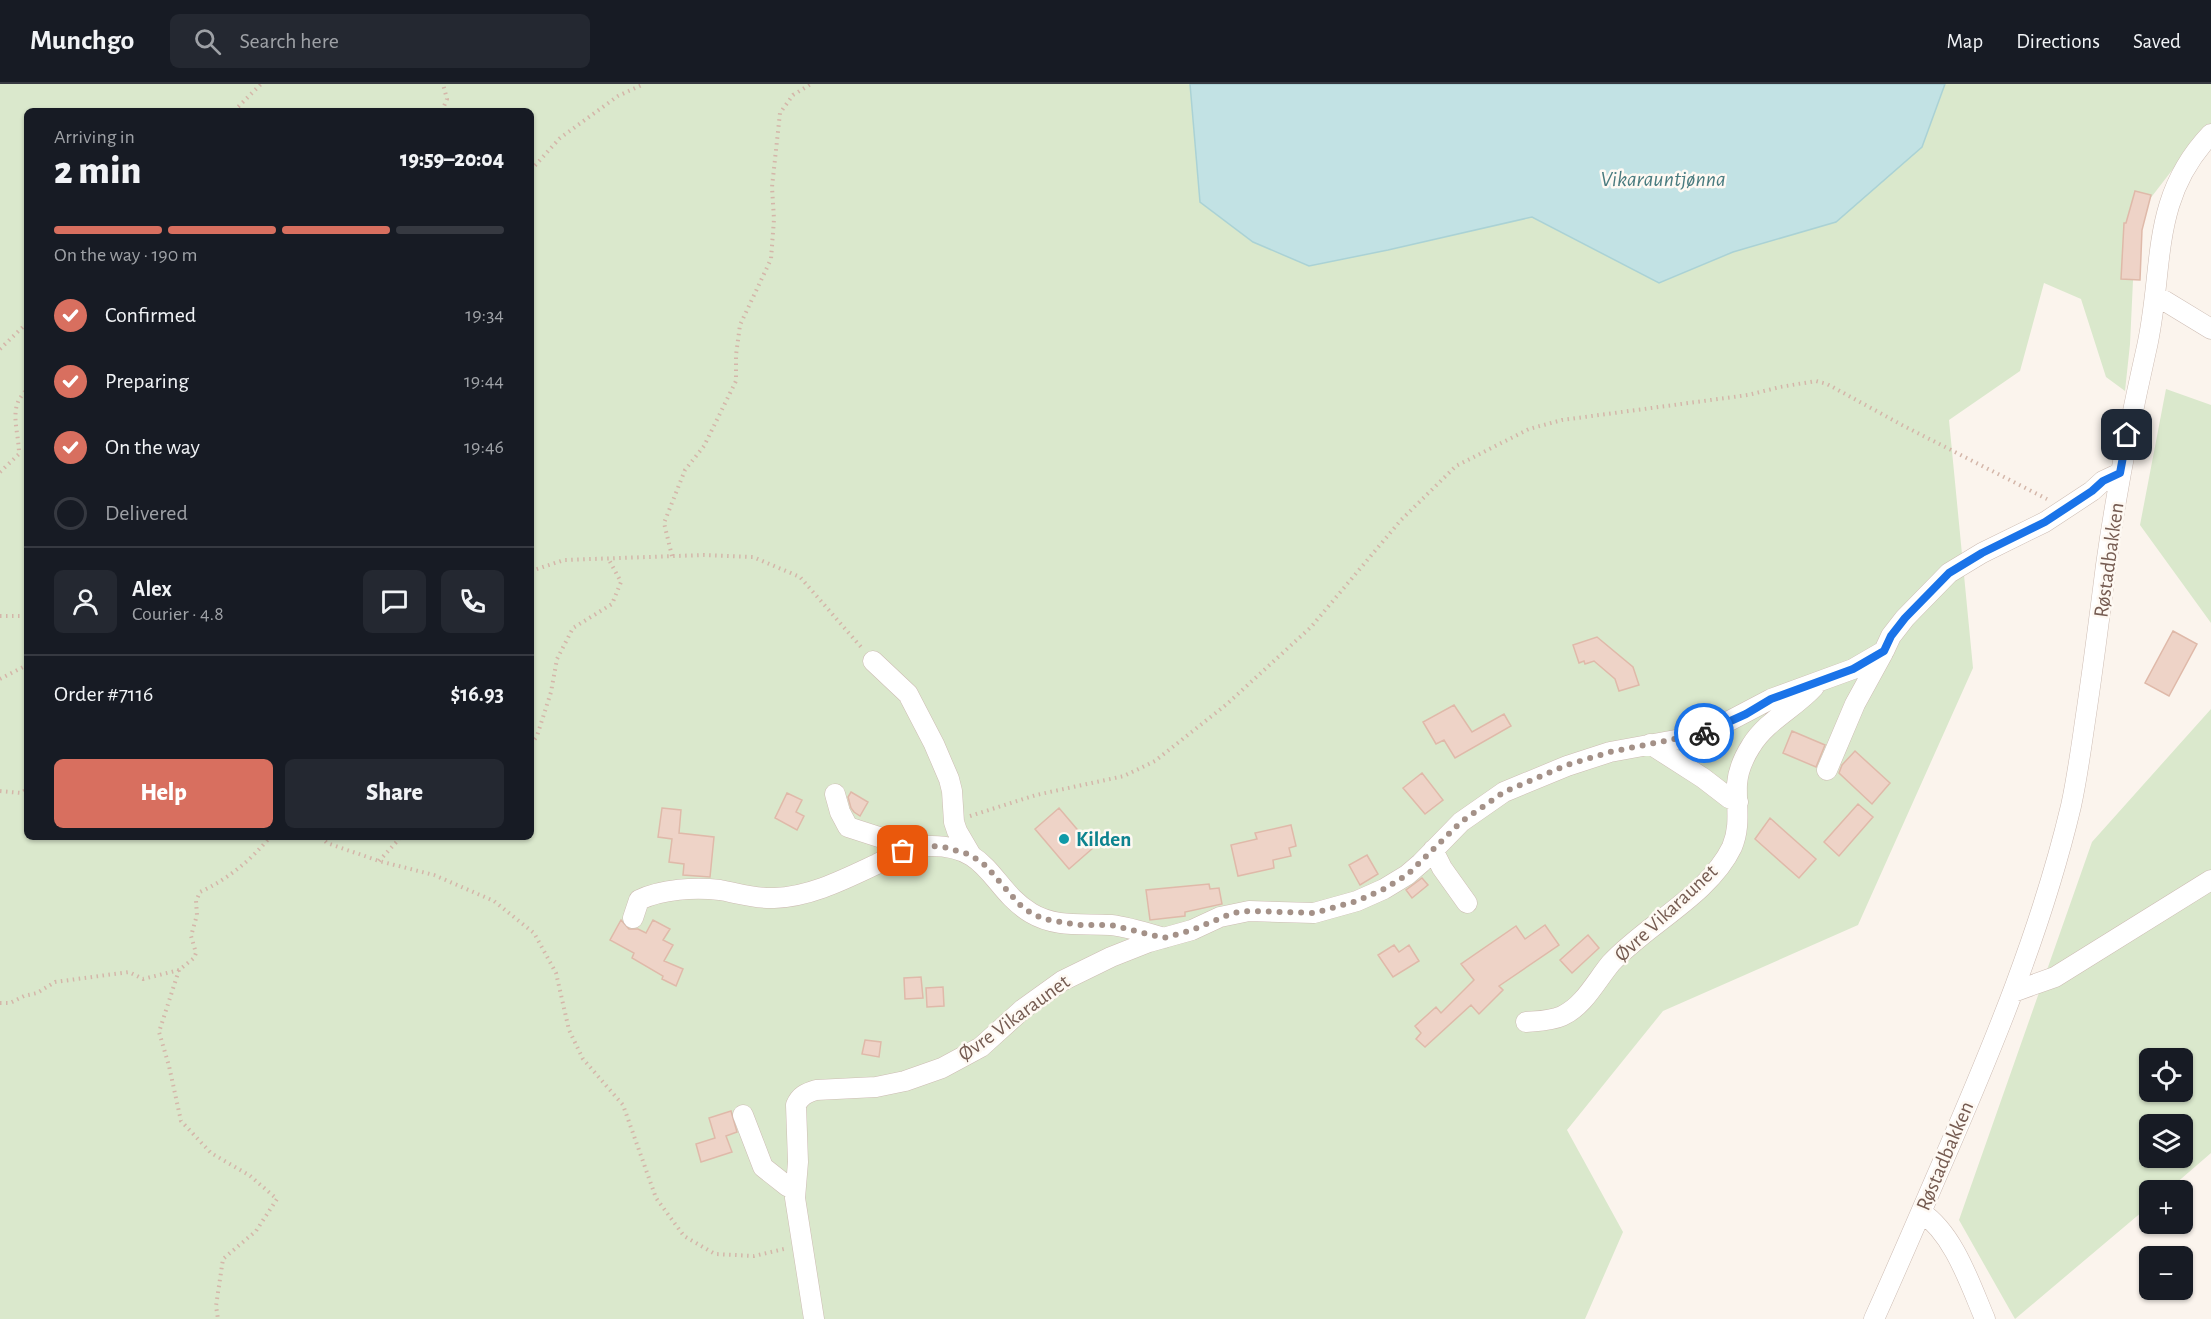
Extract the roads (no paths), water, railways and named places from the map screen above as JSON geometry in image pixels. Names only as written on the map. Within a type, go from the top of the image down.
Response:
[{"type":"street","name":"Røstadbakken","points":[[1874,1319],[1975,1087],[2013,992],[2045,897],[2072,803],[2120,473],[2151,331],[2160,243],[2170,199],[2180,177],[2194,154],[2211,134]]},
{"type":"street","points":[[2156,297],[2211,329]]},
{"type":"street","name":"Øvre Vikaraunet","points":[[1827,770],[1862,688],[1891,636],[1905,618],[1949,573],[1974,557],[2045,522],[2092,491],[2103,481],[2120,473]]},
{"type":"street","name":"Øvre Vikaraunet","points":[[814,1319],[794,1189],[798,1162],[796,1105],[800,1098],[816,1090],[864,1088],[905,1081],[942,1068],[981,1047],[1023,1009],[1062,981],[1111,957],[1192,930],[1233,913],[1249,911],[1314,913],[1357,901],[1384,889],[1407,875],[1461,822],[1504,792],[1567,765],[1610,752],[1712,730],[1771,699],[1853,669],[1884,651]]},
{"type":"street","name":"Øvre Vikaraunet","points":[[873,661],[908,694],[934,744],[952,791],[954,822],[971,855]]},
{"type":"street","name":"Øvre Vikaraunet","points":[[1526,1022],[1562,1016],[1577,1005],[1622,952],[1710,877],[1726,857],[1736,836],[1737,782],[1742,763],[1752,744],[1772,723],[1803,699],[1818,683]]},
{"type":"street","points":[[1650,744],[1738,802]]},
{"type":"street","name":"Øvre Vikaraunet","points":[[835,794],[840,812],[848,826],[913,848],[944,847],[971,855],[986,866],[1019,904],[1044,919],[1078,925],[1111,925],[1164,938]]},
{"type":"street","name":"Øvre Vikaraunet","points":[[633,918],[639,900],[651,895],[704,889],[765,898],[792,895],[831,885],[913,848]]},
{"type":"street","points":[[1433,850],[1442,868],[1467,903]]},
{"type":"street","points":[[2013,992],[2050,979],[2211,880]]},
{"type":"street","points":[[742,1115],[763,1167],[794,1189]]},
{"type":"street","points":[[1921,1212],[1930,1218],[1945,1235],[1985,1319]]},
{"type":"water","name":"Vikarauntjønna","points":[[1190,84],[1945,84],[1922,147],[1836,222],[1733,252],[1659,283],[1532,217],[1309,266],[1253,242],[1200,202]]},
{"type":"place","name":"Kilden","points":[[1064,839]]}]
